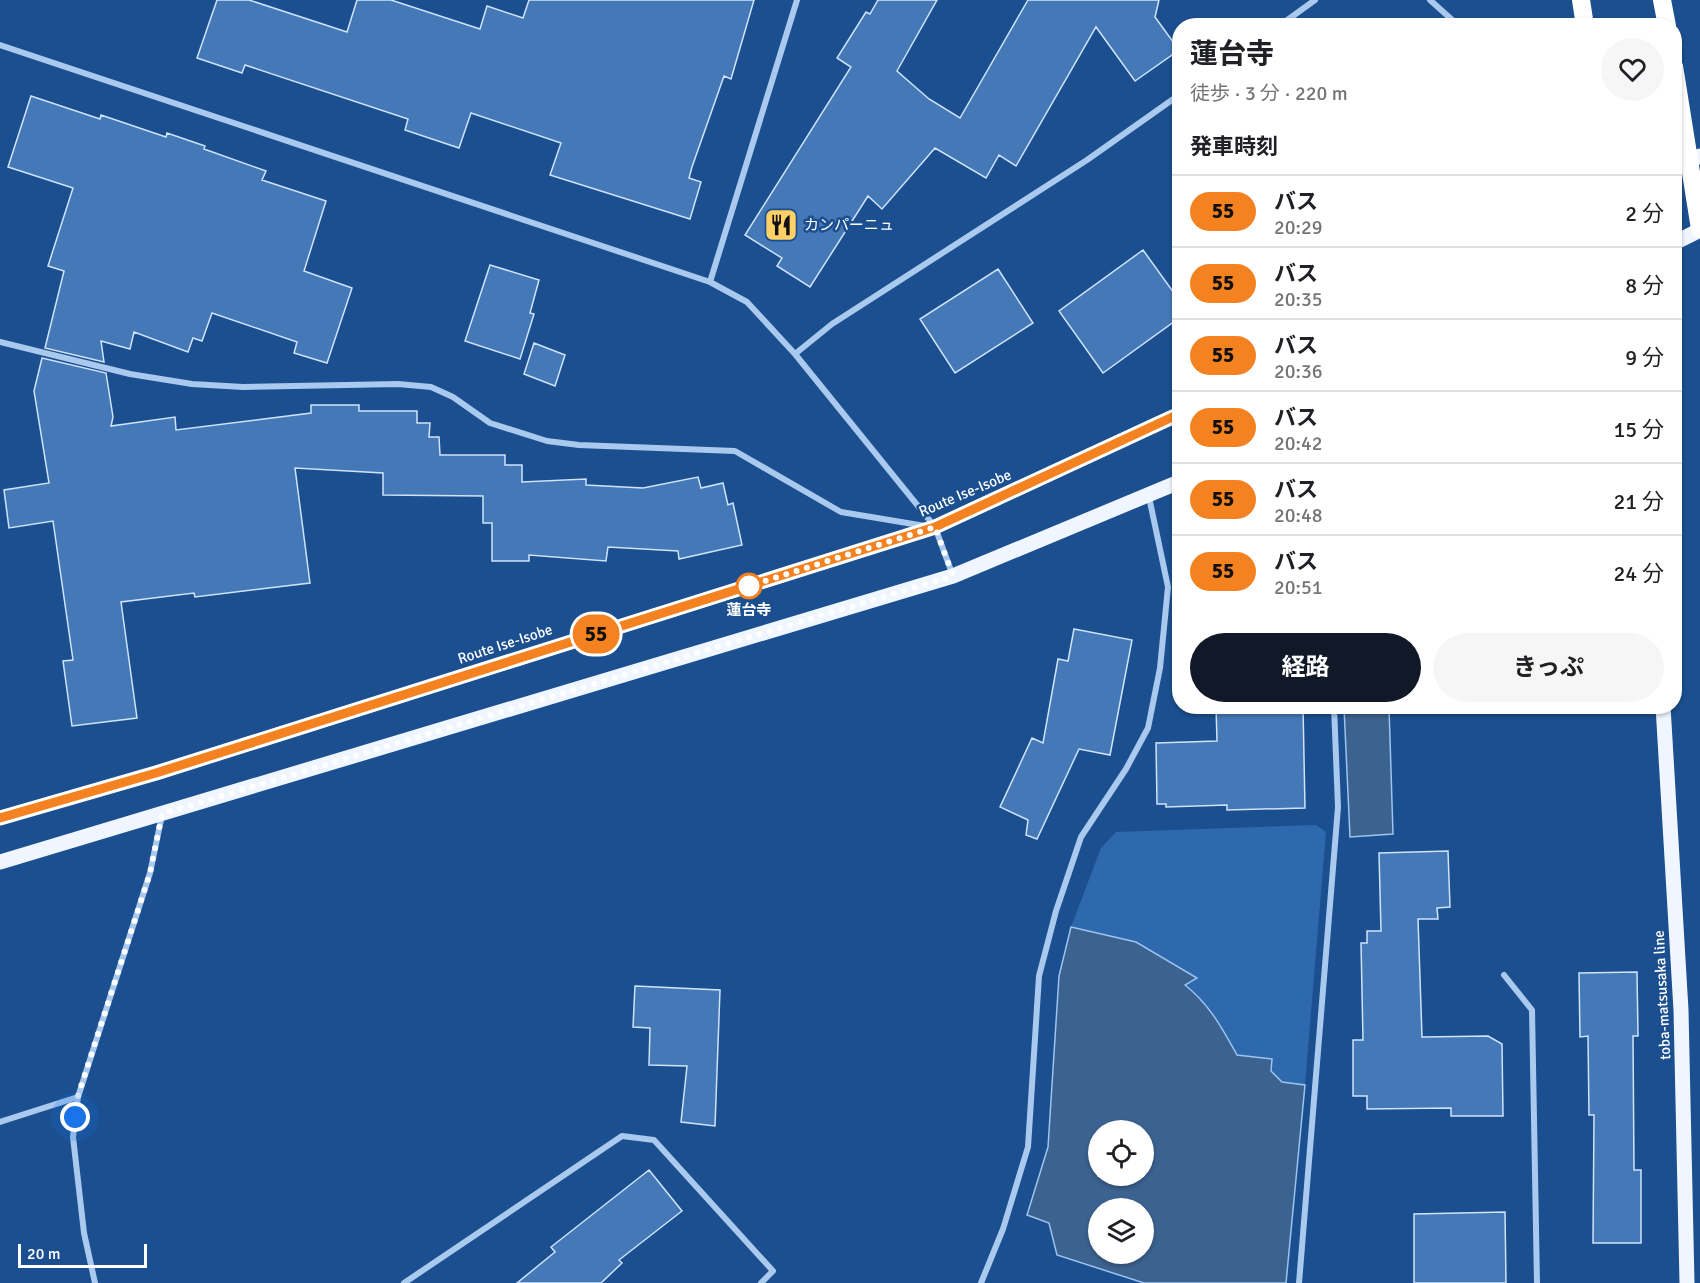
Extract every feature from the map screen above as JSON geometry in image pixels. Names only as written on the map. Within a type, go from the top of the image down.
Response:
[{"type":"highway","points":[[1581,0],[1584,18]]},
{"type":"highway","points":[[1662,0],[1665,18]]},
{"type":"highway","points":[[1682,116],[1700,229]]},
{"type":"main road","points":[[1682,164],[1700,156]]},
{"type":"main road","points":[[1682,239],[1700,229]]},
{"type":"main road","name":"Route Ise-Isobe","points":[[0,818],[156,773],[935,527],[1172,417]]},
{"type":"main road","points":[[0,862],[953,576],[1172,485]]},
{"type":"main road","name":"toba-matsusaka line","points":[[1663,714],[1681,1010],[1687,1283]]},
{"type":"street","points":[[710,282],[797,0]]},
{"type":"street","points":[[1290,18],[1316,0]]},
{"type":"street","points":[[1430,0],[1450,18]]},
{"type":"street","points":[[0,45],[710,282],[747,302],[795,354],[935,527],[953,576]]},
{"type":"street","points":[[795,354],[832,324],[1087,160],[1172,100]]},
{"type":"street","points":[[0,342],[130,374],[192,384],[243,387],[398,384],[431,387],[453,398],[490,423],[548,441],[579,445],[735,451],[841,512],[935,527]]},
{"type":"street","points":[[981,1283],[1003,1229],[1028,1147],[1039,976],[1056,911],[1081,837],[1148,728],[1160,668],[1168,587],[1149,496]]},
{"type":"street","points":[[1299,1283],[1338,807],[1334,714]]},
{"type":"street","points":[[95,1283],[84,1233],[73,1137],[78,1096],[150,873],[162,814]]},
{"type":"street","points":[[1504,975],[1532,1010],[1537,1283]]},
{"type":"street","points":[[0,1122],[78,1096]]},
{"type":"street","points":[[404,1283],[622,1136],[654,1140],[773,1271],[761,1283]]},
{"type":"shaded area","points":[[1344,714],[1389,714],[1393,834],[1350,837]]},
{"type":"shaded area","points":[[1316,825],[1326,832],[1305,1085],[1282,1082],[1271,1071],[1272,1059],[1237,1055],[1214,1017],[1201,1000],[1184,985],[1197,978],[1136,942],[1071,927],[1101,848],[1116,832]]},
{"type":"shaded area","points":[[1071,927],[1136,942],[1197,978],[1185,985],[1221,1026],[1237,1055],[1272,1059],[1271,1071],[1282,1082],[1305,1085],[1286,1283],[1144,1283],[1057,1255],[1049,1223],[1027,1215],[1048,1147],[1059,976]]},
{"type":"building","points":[[217,0],[249,0],[347,32],[357,0],[391,0],[480,29],[487,6],[523,18],[529,0],[754,0],[731,79],[724,76],[692,167],[689,178],[701,182],[690,219],[550,175],[561,143],[471,113],[459,148],[405,130],[408,119],[245,65],[242,73],[197,58]]},
{"type":"building","points":[[878,0],[937,0],[897,71],[929,99],[960,118],[1028,0],[1159,0],[1155,17],[1172,40],[1172,55],[1135,81],[1096,27],[1016,166],[999,155],[986,178],[935,148],[882,209],[868,196],[810,287],[777,266],[782,258],[745,235],[851,67],[837,58],[866,12],[870,14]]},
{"type":"building","points":[[31,96],[100,119],[101,115],[166,137],[167,133],[205,146],[204,149],[266,171],[262,180],[326,201],[304,271],[352,288],[327,363],[294,353],[297,342],[212,313],[202,341],[193,338],[188,352],[134,332],[130,349],[101,341],[104,362],[45,348],[64,271],[48,266],[73,188],[8,167]]},
{"type":"building","points":[[1143,250],[1172,290],[1172,323],[1103,373],[1059,311]]},
{"type":"building","points":[[490,265],[539,280],[530,313],[534,314],[520,359],[465,341]]},
{"type":"building","points":[[998,269],[1033,323],[955,373],[920,319]]},
{"type":"building","points":[[534,343],[565,355],[555,386],[524,374]]},
{"type":"building","points":[[42,358],[106,373],[113,417],[111,426],[175,417],[176,430],[311,413],[311,405],[359,405],[359,411],[417,411],[417,423],[430,423],[429,437],[439,437],[440,455],[505,455],[505,465],[522,465],[522,482],[586,479],[586,485],[643,488],[698,477],[701,488],[723,483],[728,505],[733,503],[742,545],[679,559],[678,551],[608,547],[606,561],[529,555],[529,561],[492,561],[492,523],[483,523],[483,496],[383,495],[383,473],[295,468],[310,583],[195,597],[194,593],[121,602],[137,718],[72,726],[63,661],[73,660],[53,521],[9,528],[4,490],[49,483],[34,391]]},
{"type":"building","points":[[1074,629],[1132,640],[1110,755],[1079,749],[1037,839],[1026,835],[1028,820],[1000,807],[1032,738],[1043,743],[1058,659],[1068,661]]},
{"type":"building","points":[[1216,714],[1303,714],[1305,808],[1227,810],[1227,805],[1166,807],[1166,804],[1157,804],[1156,743],[1217,741]]},
{"type":"building","points":[[1448,851],[1450,907],[1437,908],[1438,919],[1418,919],[1422,1037],[1488,1036],[1502,1044],[1503,1116],[1451,1116],[1451,1108],[1367,1109],[1367,1096],[1353,1096],[1353,1040],[1363,1040],[1361,943],[1367,943],[1367,931],[1381,931],[1379,853]]},
{"type":"building","points":[[1637,972],[1638,1036],[1633,1036],[1634,1170],[1641,1170],[1641,1243],[1593,1243],[1594,1115],[1589,1115],[1588,1036],[1580,1037],[1579,973]]},
{"type":"building","points":[[635,986],[720,990],[715,1126],[681,1122],[687,1066],[649,1065],[650,1028],[633,1027]]},
{"type":"building","points":[[649,1170],[682,1211],[619,1260],[622,1263],[601,1283],[517,1283],[555,1252],[551,1247]]},
{"type":"building","points":[[1505,1212],[1506,1283],[1414,1283],[1414,1214]]},
{"type":"bus line","name":"55","points":[[0,818],[156,773],[935,527],[1128,440],[1172,418]]},
{"type":"place","name":"カンパーニュ","points":[[781,225]]},
{"type":"place","name":"蓮台寺","points":[[749,586]]},
{"type":"route","points":[[75,1117],[78,1096],[150,873],[162,814],[953,576],[935,527],[749,586]]}]
